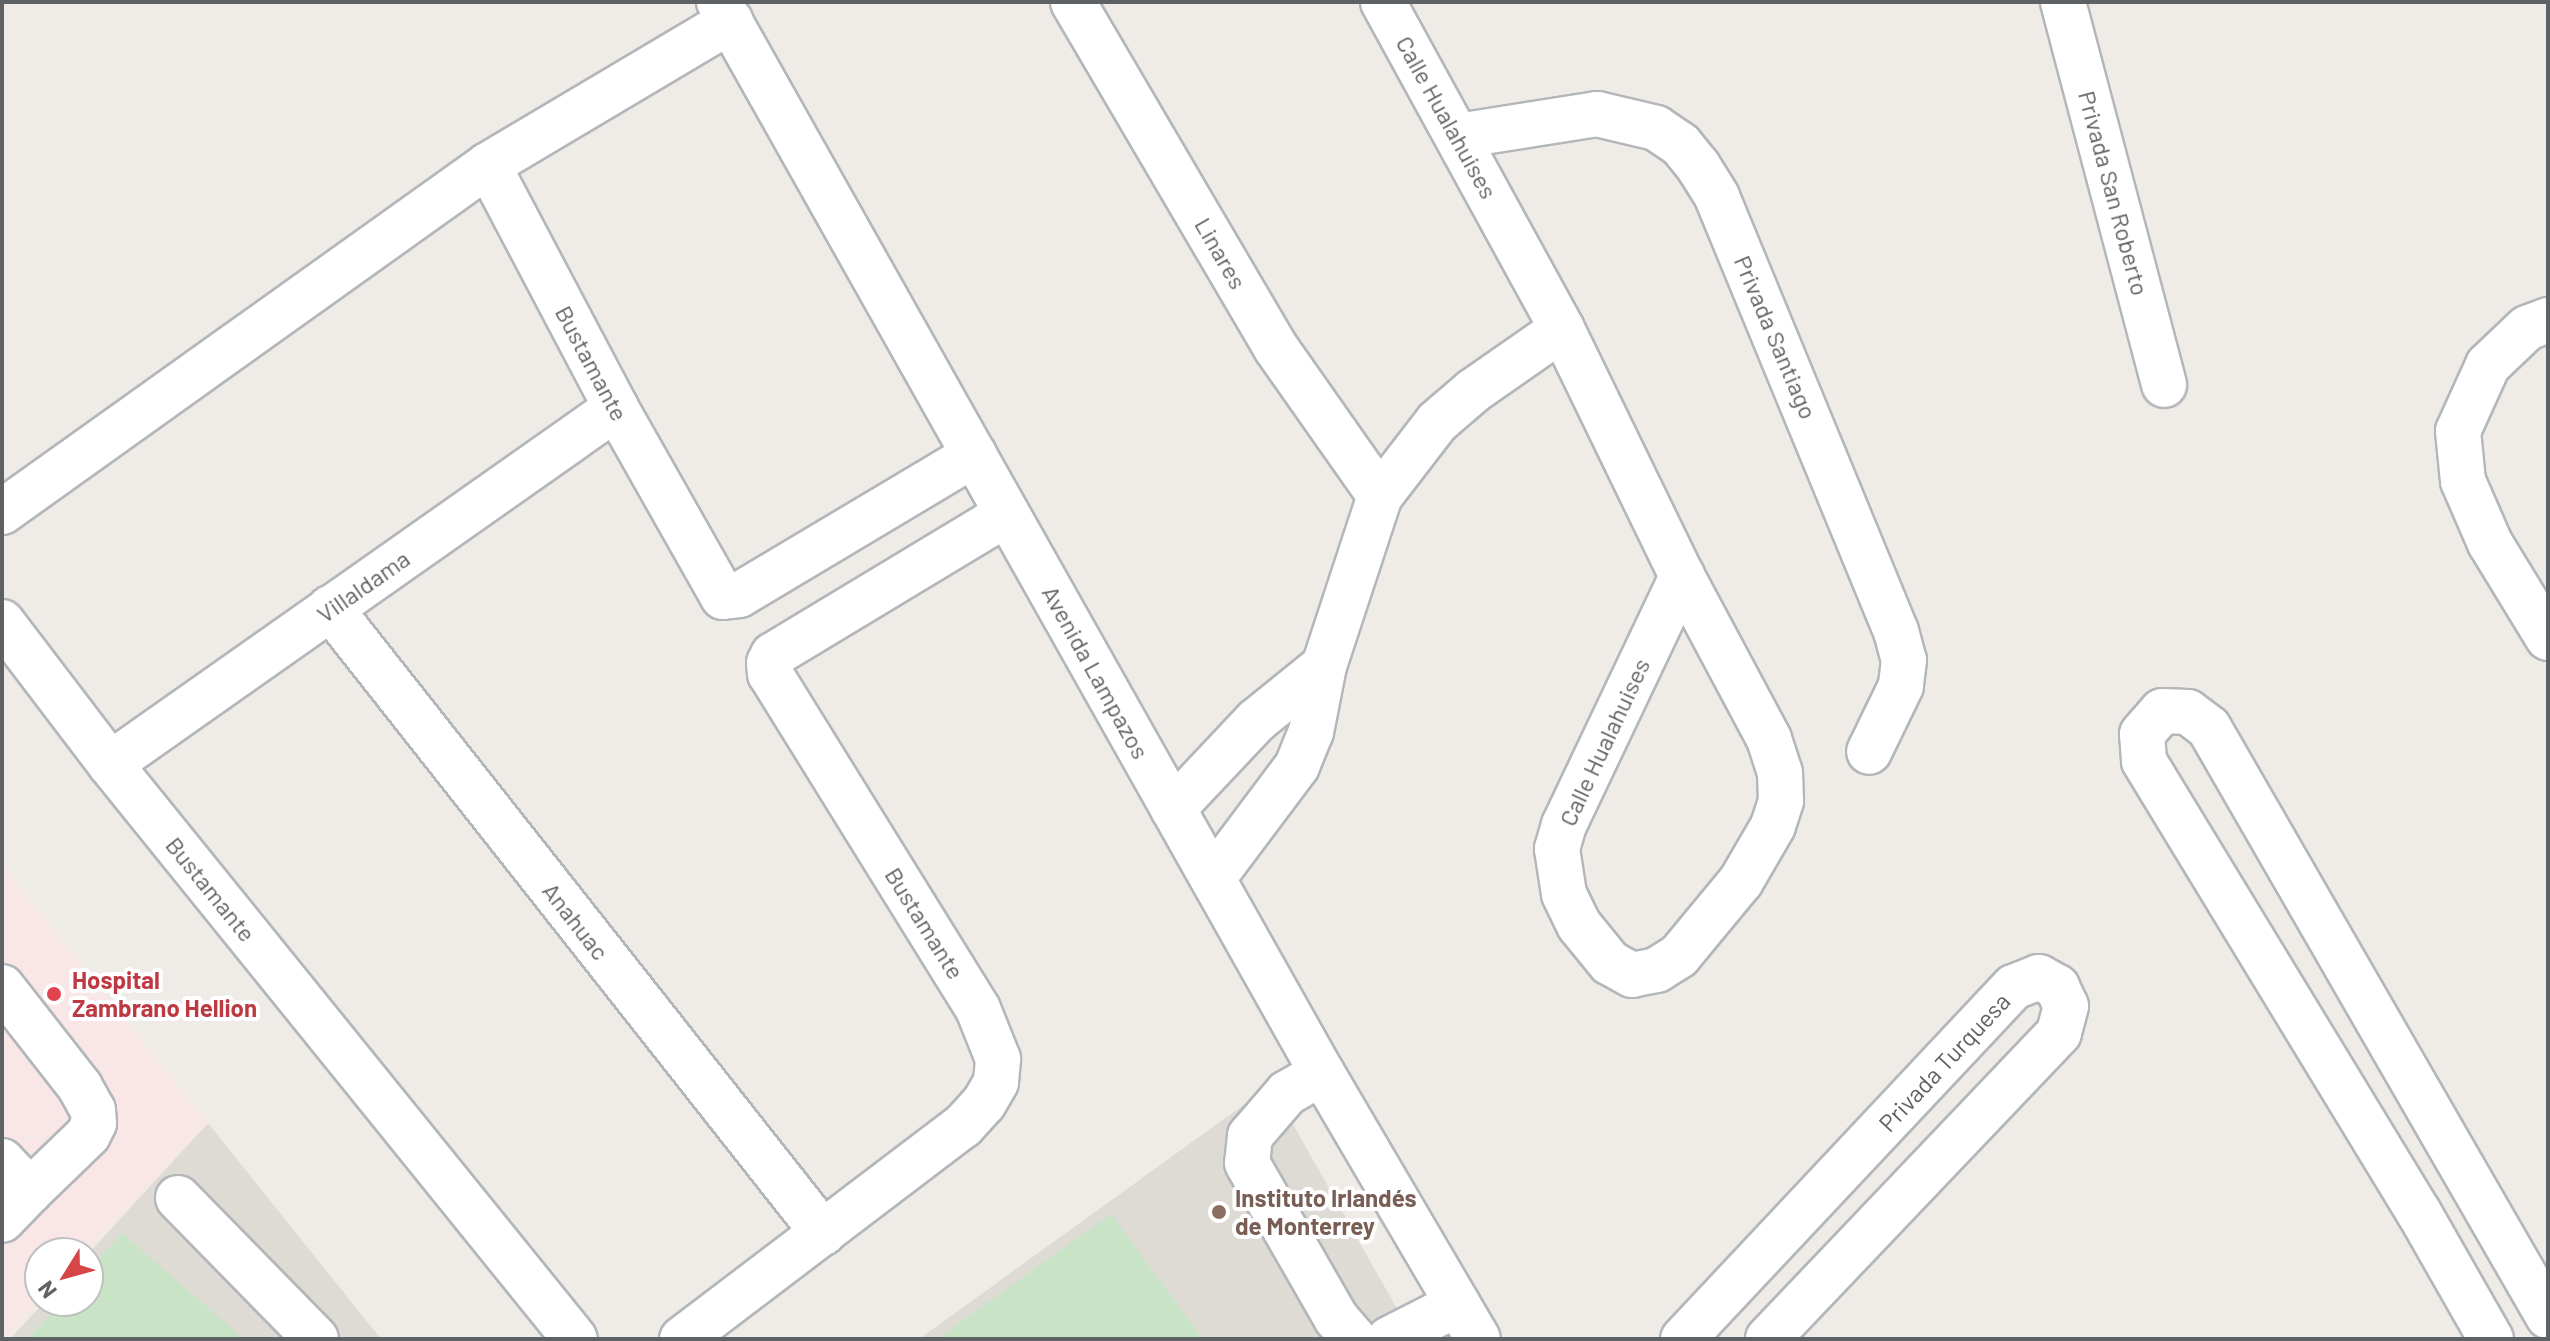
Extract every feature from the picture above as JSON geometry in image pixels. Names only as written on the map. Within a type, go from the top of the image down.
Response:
[{"type":"street","name":"Linares","points":[[1073,2],[1276,348],[1380,496]]},
{"type":"street","name":"Calle Hualahuises","points":[[1383,2],[1562,329],[1682,576],[1769,739],[1780,773],[1781,801],[1773,826],[1741,881],[1679,956],[1657,970],[1632,975],[1610,963],[1579,925],[1564,894],[1557,849],[1564,825],[1682,576]]},
{"type":"street","name":"Privada San Roberto","points":[[2063,2],[2164,385]]},
{"type":"street","points":[[2,512],[488,165],[725,12]]},
{"type":"street","name":"Avenida Lampazos","points":[[725,12],[1322,1073],[1468,1322]]},
{"type":"street","name":"Privada Santiago","points":[[1458,136],[1597,114],[1656,128],[1681,145],[1698,166],[1717,197],[1896,631],[1904,660],[1901,686],[1869,752]]},
{"type":"street","name":"Bustamante","points":[[488,165],[616,408],[723,597],[739,595],[974,455]]},
{"type":"street","points":[[2548,320],[2527,328],[2488,365],[2458,431],[2463,481],[2490,543],[2548,638]]},
{"type":"street","points":[[1213,878],[1297,766],[1311,732],[1324,666],[1380,496],[1437,422],[1473,391],[1562,329]]},
{"type":"street","name":"Villaldama","points":[[110,764],[616,408]]},
{"type":"street","name":"Bustamante","points":[[682,1339],[963,1126],[984,1103],[996,1082],[998,1059],[978,1009],[778,688],[770,674],[769,663],[773,655],[1007,514]]},
{"type":"street","name":"Anahuac","points":[[330,608],[823,1233]]},
{"type":"street","name":"Bustamante","points":[[2,622],[110,764],[575,1339]]},
{"type":"street","points":[[1173,809],[1257,720],[1324,666]]},
{"type":"street","points":[[2491,1339],[2419,1213],[2144,761],[2142,734],[2162,711],[2188,712],[2209,728],[2548,1316]]},
{"type":"street","name":"Privada Turquesa","points":[[1683,1339],[2014,987],[2039,977],[2057,987],[2066,1006],[2059,1033],[1768,1339]]},
{"type":"street","points":[[2,987],[80,1087],[93,1110],[94,1123],[88,1135],[11,1191]]},
{"type":"street","points":[[1322,1073],[1287,1093],[1250,1136],[1247,1163],[1336,1318],[1354,1339]]},
{"type":"street","points":[[2419,1213],[2469,1182]]},
{"type":"street","points":[[178,1198],[316,1339]]},
{"type":"street","points":[[1814,1200],[1857,1245]]},
{"type":"street","points":[[1389,1339],[1468,1322]]},
{"type":"shaded area","name":"Hospital Zambrano Hellion","points":[[2,865],[208,1123],[100,1237],[24,1237],[25,1317],[4,1339]]},
{"type":"shaded area","name":"Instituto Irlandés de Monterrey","points":[[1271,1085],[1414,1339],[919,1339]]},
{"type":"shaded area","points":[[208,1123],[381,1339],[10,1339],[30,1317],[104,1317],[104,1237]]},
{"type":"green space","points":[[1111,1214],[1203,1339],[937,1339]]},
{"type":"green space","points":[[122,1233],[244,1339],[28,1339],[48,1317],[104,1317],[104,1253]]},
{"type":"place","name":"Hospital Zambrano Hellion","points":[[54,994]]},
{"type":"place","name":"Instituto Irlandés de Monterrey","points":[[1219,1212]]}]
